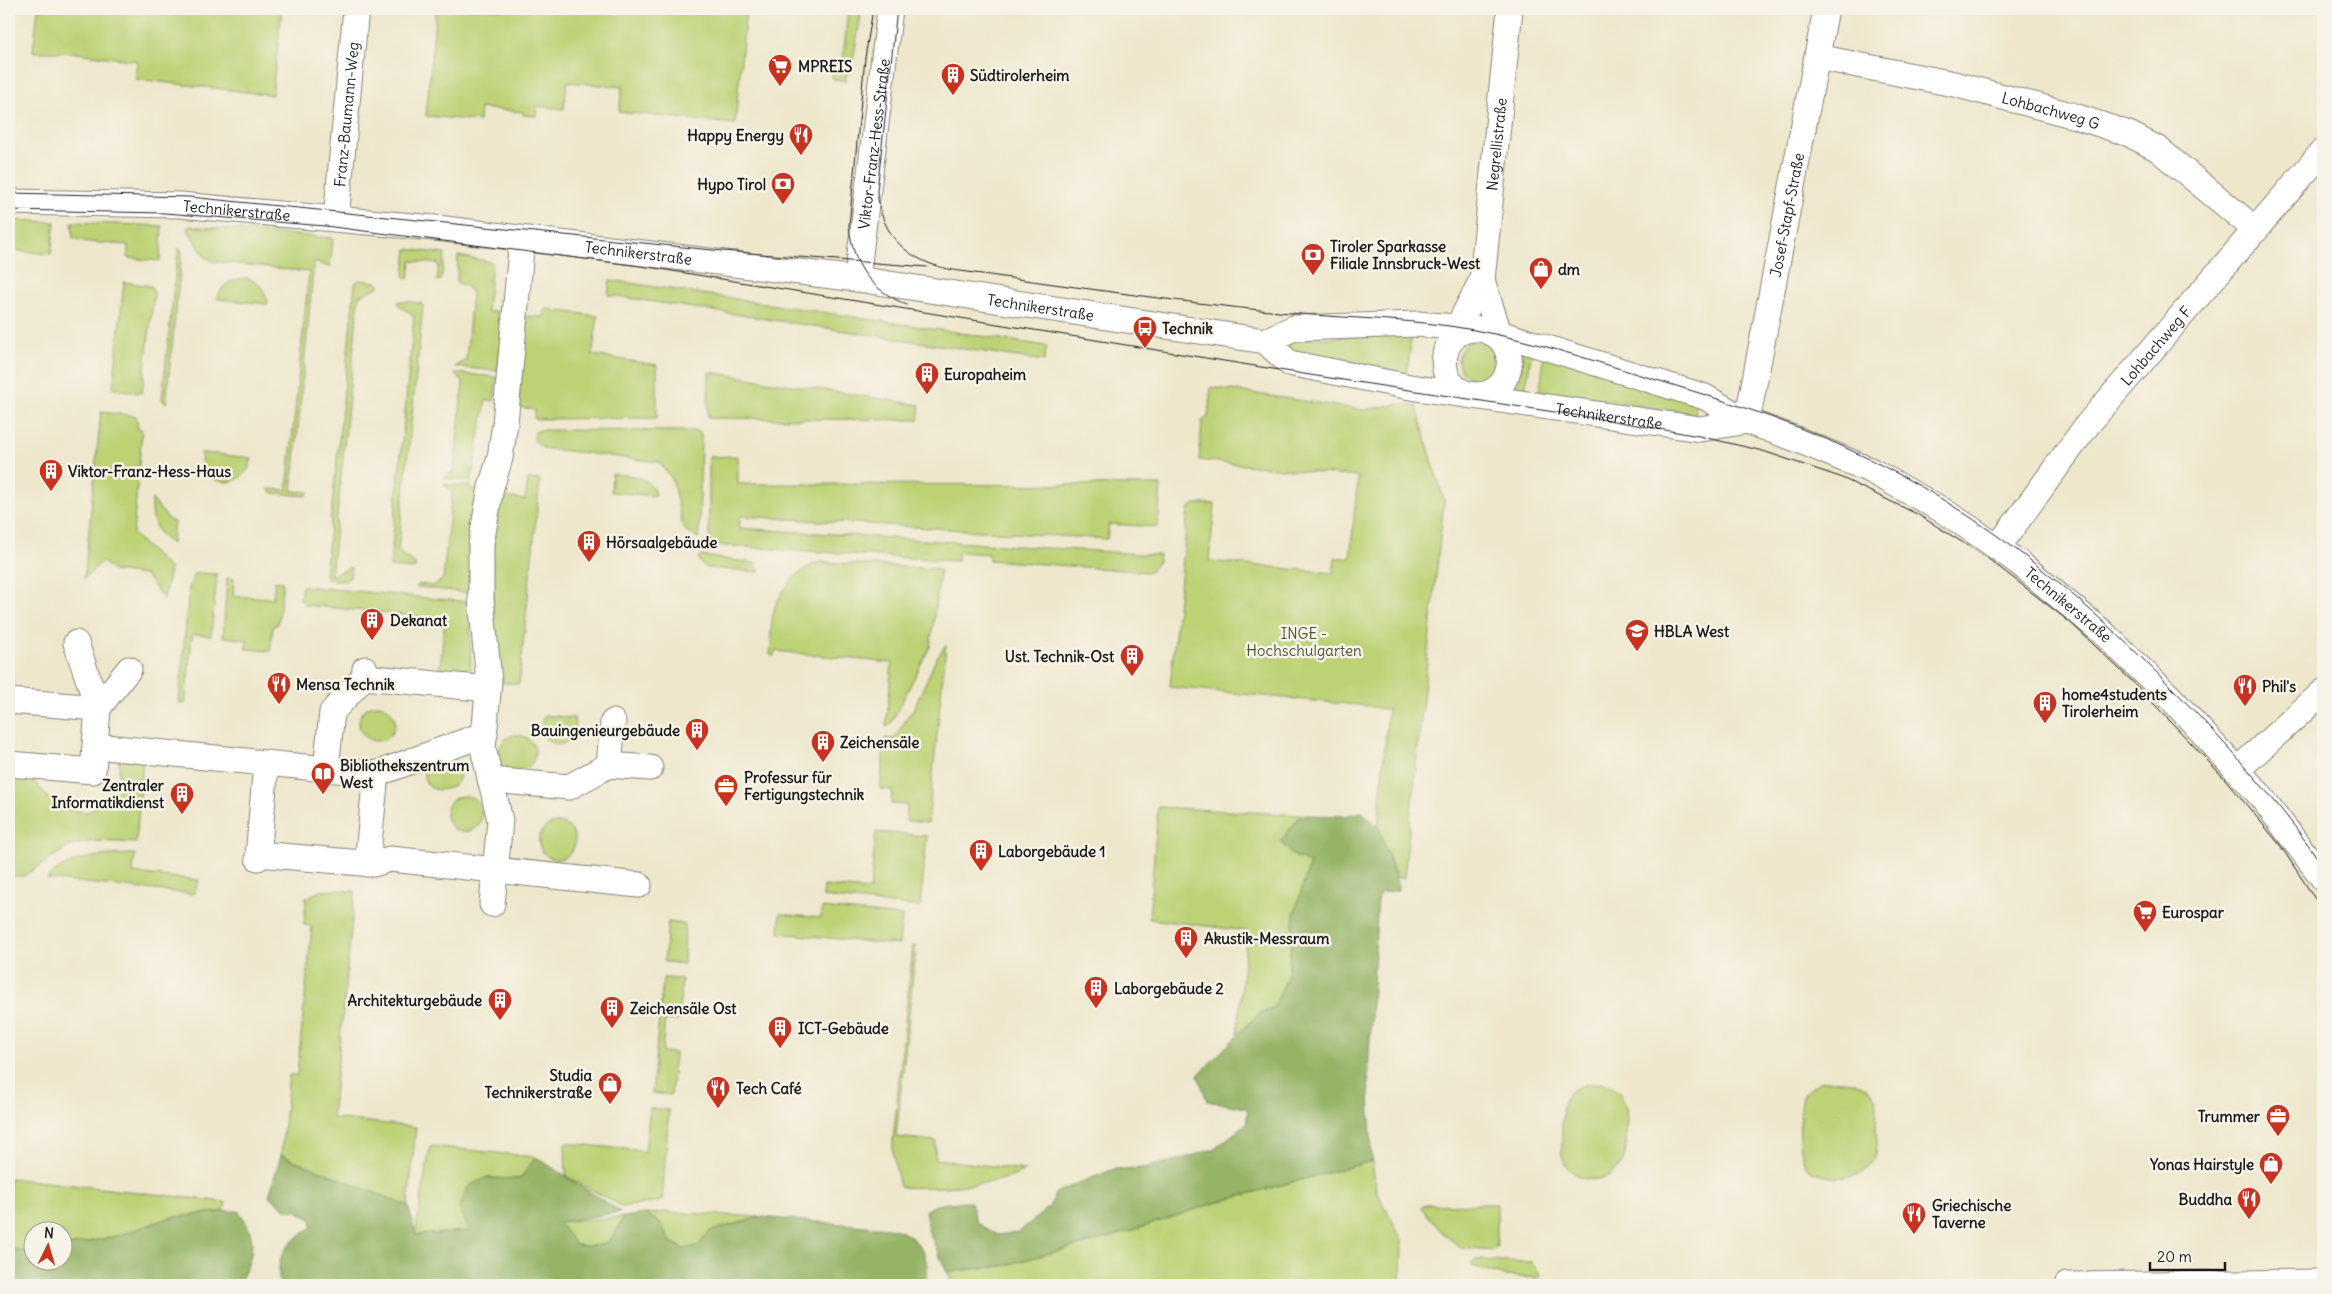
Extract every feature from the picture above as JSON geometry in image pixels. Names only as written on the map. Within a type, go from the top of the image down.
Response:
[{"type":"street","name":"Franz-Baumann-Weg","points":[[336,219],[356,9]]},
{"type":"street","name":"Viktor-Franz-Hess-Straße","points":[[857,279],[890,9]]},
{"type":"street","name":"Negrellistraße","points":[[1477,334],[1510,9]]},
{"type":"street","name":"Josef-Stapf-Straße","points":[[1747,422],[1826,9]]},
{"type":"street","name":"Lohbachweg G","points":[[1817,57],[1954,84],[2075,116],[2129,134],[2158,149],[2256,230]]},
{"type":"street","name":"Lohbachweg F","points":[[1998,547],[2088,424],[2323,151]]},
{"type":"street","name":"Technikerstraße","points":[[9,202],[180,204],[522,239],[857,279],[1265,341],[1294,328],[1418,324],[1477,334],[1705,396],[1747,422],[1796,439],[1872,471],[1942,510],[1998,547],[2059,595],[2125,653],[2238,769],[2282,821],[2323,878]]},
{"type":"street","points":[[492,904],[500,820],[483,748],[488,690],[481,599],[481,544],[491,487],[500,458],[503,374],[522,239]]},
{"type":"street","name":"Negrellistraße","points":[[1477,334],[1482,280]]},
{"type":"street","name":"Technikerstraße","points":[[1477,334],[1507,348],[1510,359],[1509,370],[1498,388],[1488,393],[1472,394],[1456,388],[1449,381],[1445,371],[1445,351],[1477,334]]},
{"type":"street","name":"Technikerstraße","points":[[1265,341],[1289,364],[1410,386],[1700,430],[1747,422]]},
{"type":"street","points":[[9,764],[93,771],[98,708],[76,643]]},
{"type":"street","points":[[98,708],[129,669]]},
{"type":"street","points":[[326,769],[328,712],[365,673],[488,690]]},
{"type":"street","points":[[2238,769],[2323,692]]},
{"type":"street","points":[[9,701],[98,708]]},
{"type":"street","points":[[609,765],[613,722]]},
{"type":"street","points":[[95,746],[376,774],[484,734]]},
{"type":"street","points":[[266,763],[259,856],[367,864],[376,864],[390,859],[639,885]]},
{"type":"street","points":[[490,780],[569,787],[609,765],[650,768]]},
{"type":"street","points":[[367,864],[376,774]]},
{"type":"street","points":[[2067,1285],[2323,1282]]},
{"type":"green space","points":[[38,9],[282,9],[272,95],[135,79],[137,61],[69,52],[33,52]]},
{"type":"green space","points":[[436,9],[746,9],[735,124],[619,112],[622,87],[567,82],[564,109],[537,106],[536,116],[523,115],[523,112],[480,108],[479,121],[426,116]]},
{"type":"green space","points":[[848,9],[862,9],[851,72],[846,75],[846,81],[833,79],[831,73],[834,70],[842,70]]},
{"type":"green space","points":[[9,220],[55,222],[51,254],[9,250]]},
{"type":"green space","points":[[72,222],[162,226],[160,261],[128,258],[128,245],[88,242],[73,238]]},
{"type":"green space","points":[[190,226],[331,238],[333,240],[330,267],[314,262],[292,491],[309,492],[306,496],[273,493],[268,489],[287,490],[309,272],[212,261],[205,257],[187,228]]},
{"type":"green space","points":[[178,248],[182,252],[166,403],[162,400]]},
{"type":"green space","points":[[407,249],[445,254],[441,280],[437,281],[439,264],[411,261],[409,278],[406,279],[404,275]]},
{"type":"green space","points":[[458,256],[492,262],[487,311],[503,313],[498,371],[455,367],[466,360],[472,293],[466,286],[457,283]]},
{"type":"green space","points":[[247,278],[256,282],[262,288],[268,304],[217,299],[224,286],[228,283]]},
{"type":"green space","points":[[359,280],[376,282],[380,286],[359,296],[331,576],[351,567],[350,577],[345,581],[327,579],[325,576],[355,283]]},
{"type":"green space","points":[[610,280],[1047,346],[1044,361],[608,295]]},
{"type":"green space","points":[[124,282],[151,286],[154,293],[142,393],[113,389]]},
{"type":"green space","points":[[399,301],[421,303],[423,306],[398,552],[416,564],[415,568],[411,569],[390,567],[414,317],[398,304]]},
{"type":"green space","points":[[545,309],[598,316],[592,355],[657,365],[657,418],[534,419],[535,410],[518,407],[527,316],[544,317]]},
{"type":"green space","points":[[1412,333],[1407,374],[1296,351],[1289,346],[1289,340]]},
{"type":"green space","points":[[1477,341],[1491,346],[1496,360],[1491,374],[1477,379],[1463,374],[1458,360],[1463,346]]},
{"type":"green space","points":[[1523,348],[1532,350],[1525,393],[1510,389],[1521,371]]},
{"type":"green space","points":[[1545,353],[1697,400],[1695,414],[1613,401],[1539,395]]},
{"type":"green space","points":[[709,372],[920,405],[918,420],[708,418]]},
{"type":"green space","points":[[454,373],[497,377],[494,401],[486,400],[471,481],[443,478],[454,471],[463,382]]},
{"type":"green space","name":"INGE - Hochschulgarten","points":[[1211,387],[1364,410],[1399,404],[1416,405],[1444,501],[1404,878],[1396,877],[1378,826],[1388,710],[1368,706],[1170,687],[1188,509],[1195,504],[1215,504],[1209,561],[1333,573],[1335,558],[1350,558],[1358,477],[1199,460],[1202,421],[1208,417]]},
{"type":"green space","points":[[101,412],[136,416],[138,429],[142,430],[133,534],[170,569],[164,599],[145,575],[112,571],[102,561],[84,579]]},
{"type":"green space","points":[[540,430],[695,431],[701,433],[699,538],[687,532],[683,527],[672,479],[659,462],[542,448],[534,440],[535,432]]},
{"type":"green space","points":[[201,453],[252,458],[248,469],[241,477],[233,481],[223,482],[215,479],[208,473],[203,465]]},
{"type":"green space","points":[[738,456],[738,484],[1161,485],[1158,527],[1109,524],[1107,539],[741,516],[739,528],[1159,555],[1158,560],[1155,567],[1149,572],[989,560],[989,554],[958,552],[957,561],[713,545],[709,543],[709,457]]},
{"type":"green space","points":[[612,474],[633,476],[645,481],[650,484],[655,496],[611,492]]},
{"type":"green space","points":[[528,479],[540,480],[519,684],[494,682],[493,542],[501,496],[525,500]]},
{"type":"green space","points":[[443,484],[471,486],[471,489],[478,490],[469,593],[416,587],[419,584],[433,586],[443,579],[452,492]]},
{"type":"green space","points":[[152,499],[169,520],[174,522],[172,544],[162,536],[155,525],[152,513]]},
{"type":"green space","points":[[701,556],[755,563],[760,572],[706,568],[698,558]]},
{"type":"green space","points":[[822,562],[937,569],[940,571],[930,647],[890,725],[886,727],[892,663],[775,651],[774,656],[770,655],[773,616],[779,597],[801,572],[808,567]]},
{"type":"green space","points":[[197,573],[217,574],[211,636],[194,634],[192,637],[185,704],[179,703],[189,588],[193,575]]},
{"type":"green space","points":[[227,578],[234,579],[233,596],[273,598],[275,581],[283,582],[278,624],[273,626],[270,651],[246,649],[247,640],[223,637]]},
{"type":"green space","points":[[302,586],[470,602],[471,680],[439,677],[445,619],[305,605],[300,600]]},
{"type":"green space","points":[[946,645],[928,823],[906,821],[907,805],[891,804],[892,790],[880,789],[885,738],[894,739],[916,704],[937,657]]},
{"type":"green space","points":[[377,705],[390,710],[395,723],[390,736],[377,741],[364,736],[359,723],[364,710]]},
{"type":"green space","points":[[545,715],[574,718],[576,731],[570,741],[557,744],[546,739],[542,728]]},
{"type":"green space","points":[[517,735],[530,740],[535,753],[530,766],[517,771],[504,766],[499,753],[504,740]]},
{"type":"green space","points":[[120,756],[143,758],[136,843],[93,841],[68,847],[24,876],[9,876],[9,775],[31,777],[57,809],[88,812],[118,786]]},
{"type":"green space","points":[[450,757],[459,767],[460,777],[455,784],[447,789],[438,790],[430,787],[425,779],[425,766]]},
{"type":"green space","points":[[464,796],[477,801],[482,814],[477,827],[464,832],[451,827],[446,814],[451,801]]},
{"type":"green space","points":[[1158,807],[1301,815],[1281,841],[1292,855],[1310,863],[1294,915],[1288,975],[1274,1007],[1258,1015],[1237,1034],[1247,931],[1149,919]]},
{"type":"green space","points":[[1362,812],[1378,826],[1398,885],[1398,890],[1380,893],[1378,897],[1368,1074],[1372,1161],[1221,1201],[1115,1236],[1002,1266],[947,1272],[928,1230],[925,1211],[930,1208],[947,1203],[971,1202],[977,1223],[997,1235],[1019,1232],[1049,1207],[1057,1192],[1114,1169],[1143,1168],[1216,1148],[1246,1124],[1248,1112],[1246,1108],[1207,1101],[1198,1075],[1258,1015],[1274,1007],[1288,975],[1294,915],[1310,863],[1292,855],[1281,841],[1301,815],[1344,816]]},
{"type":"green space","points":[[557,823],[570,828],[575,841],[570,854],[557,859],[544,854],[539,841],[544,828]]},
{"type":"green space","points":[[876,832],[927,836],[920,907],[823,897],[824,886],[870,890]]},
{"type":"green space","points":[[135,854],[133,873],[199,880],[194,894],[47,879],[66,865],[77,861],[99,856]]},
{"type":"green space","points":[[320,891],[355,891],[332,1118],[416,1127],[408,1206],[281,1155],[289,1075],[297,1075],[312,926],[304,925],[306,898]]},
{"type":"green space","points":[[822,908],[902,916],[899,945],[779,933],[780,914],[821,918]]},
{"type":"green space","points":[[668,922],[685,924],[684,964],[664,962]]},
{"type":"green space","points":[[913,946],[916,947],[896,1137],[936,1141],[935,1159],[1025,1170],[1015,1175],[1001,1180],[965,1185],[900,1187],[893,1154],[893,1139]]},
{"type":"green space","points":[[663,978],[682,979],[678,1021],[665,1020],[662,1052],[675,1053],[671,1095],[652,1093]]},
{"type":"green space","points":[[1822,1081],[1845,1081],[1860,1084],[1872,1093],[1876,1100],[1876,1153],[1873,1163],[1857,1175],[1846,1177],[1824,1176],[1814,1172],[1803,1161],[1800,1142],[1802,1101],[1808,1090]]},
{"type":"green space","points":[[1604,1083],[1620,1094],[1624,1101],[1627,1117],[1625,1156],[1620,1166],[1613,1173],[1595,1179],[1585,1178],[1575,1174],[1567,1167],[1563,1160],[1562,1113],[1566,1096],[1571,1091],[1590,1084]]},
{"type":"green space","points":[[650,1108],[669,1110],[662,1201],[623,1207],[566,1176],[565,1143],[645,1151]]},
{"type":"green space","points":[[430,1146],[536,1157],[520,1179],[485,1178],[471,1231],[415,1235]]},
{"type":"green space","points":[[281,1155],[408,1206],[416,1235],[470,1231],[459,1208],[469,1186],[485,1178],[520,1179],[536,1157],[621,1212],[559,1222],[576,1245],[594,1246],[606,1243],[615,1234],[623,1217],[645,1214],[660,1223],[670,1241],[684,1249],[698,1246],[710,1231],[761,1217],[898,1230],[914,1240],[920,1248],[925,1256],[927,1275],[925,1285],[280,1285],[279,1265],[281,1257],[290,1244],[312,1227],[311,1219],[297,1211],[287,1210],[269,1196]]},
{"type":"green space","points":[[1372,1161],[1376,1190],[1402,1240],[1401,1282],[1397,1284],[955,1285],[947,1272],[1002,1266],[1115,1236],[1221,1201]]},
{"type":"green space","points":[[9,1178],[226,1202],[224,1211],[169,1218],[117,1236],[72,1245],[72,1222],[22,1222],[22,1251],[9,1248]]},
{"type":"green space","points":[[1497,1204],[1497,1247],[1493,1250],[1460,1247],[1441,1231],[1421,1207],[1423,1205]]},
{"type":"green space","points":[[238,1211],[249,1229],[252,1248],[243,1276],[237,1285],[9,1285],[9,1248],[22,1251],[22,1272],[72,1272],[72,1245],[117,1236],[169,1218]]},
{"type":"green space","points":[[666,1212],[761,1217],[710,1231],[698,1246],[684,1249],[670,1241],[660,1223],[645,1214]]},
{"type":"green space","points":[[623,1217],[611,1239],[606,1243],[594,1246],[575,1245],[558,1222]]},
{"type":"green space","points":[[1474,1260],[1532,1262],[1541,1275],[1538,1278],[1505,1276],[1471,1265]]},
{"type":"tram line","points":[[873,9],[865,58],[849,226],[855,254],[866,275],[873,284],[907,305]]},
{"type":"tram line","points":[[897,9],[877,191],[884,222],[900,245],[911,254],[923,261],[953,270],[1075,287],[1279,312],[1426,323],[1495,334],[1557,350],[1692,391],[1796,426],[1897,473],[1945,501],[2036,564],[2078,599],[2159,675],[2215,734],[2280,807],[2323,866]]},
{"type":"tram line","points":[[9,193],[190,197],[722,251],[927,267]]},
{"type":"tram line","points":[[9,210],[165,213],[325,226],[648,267],[1310,375],[1614,421],[1699,436],[1763,451],[1840,477],[1917,514],[1986,557],[2071,623],[2136,685],[2225,779],[2280,845],[2323,911]]},
{"type":"place","name":"MPREIS","points":[[780,87]]},
{"type":"place","name":"Südtirolerheim","points":[[953,96]]},
{"type":"place","name":"Happy Energy","points":[[801,156]]},
{"type":"place","name":"Hypo Tirol","points":[[783,205]]},
{"type":"place","name":"Tiroler Sparkasse Filiale Innsbruck-West","points":[[1313,276]]},
{"type":"place","name":"dm","points":[[1541,290]]},
{"type":"place","name":"Technik","points":[[1145,349]]},
{"type":"place","name":"Europaheim","points":[[927,395]]},
{"type":"place","name":"Viktor-Franz-Hess-Haus","points":[[51,492]]},
{"type":"place","name":"Hörsaalgebäude","points":[[589,563]]},
{"type":"place","name":"Dekanat","points":[[372,641]]},
{"type":"place","name":"HBLA West","points":[[1637,652]]},
{"type":"place","name":"Ust. Technik-Ost","points":[[1132,677]]},
{"type":"place","name":"Mensa Technik","points":[[279,705]]},
{"type":"place","name":"Phil's","points":[[2245,707]]},
{"type":"place","name":"home4students Tirolerheim","points":[[2045,724]]},
{"type":"place","name":"Bauingenieurgebäude","points":[[697,751]]},
{"type":"place","name":"Zeichensäle","points":[[823,763]]},
{"type":"place","name":"Bibliothekszentrum West","points":[[323,795]]},
{"type":"place","name":"Professur für Fertigungstechnik","points":[[726,807]]},
{"type":"place","name":"Zentraler Informatikdienst","points":[[182,815]]},
{"type":"place","name":"Laborgebäude 1","points":[[981,872]]},
{"type":"place","name":"Eurospar","points":[[2145,933]]},
{"type":"place","name":"Akustik-Messraum","points":[[1186,959]]},
{"type":"place","name":"Laborgebäude 2","points":[[1096,1009]]},
{"type":"place","name":"Architekturgebäude","points":[[500,1021]]},
{"type":"place","name":"Zeichensäle Ost","points":[[612,1029]]},
{"type":"place","name":"ICT-Gebäude","points":[[780,1049]]},
{"type":"place","name":"Studia Technikerstraße","points":[[610,1105]]},
{"type":"place","name":"Tech Café","points":[[718,1109]]},
{"type":"place","name":"Trummer","points":[[2278,1137]]},
{"type":"place","name":"Yonas Hairstyle","points":[[2271,1185]]},
{"type":"place","name":"Buddha","points":[[2249,1220]]},
{"type":"place","name":"Griechische Taverne","points":[[1914,1235]]}]
